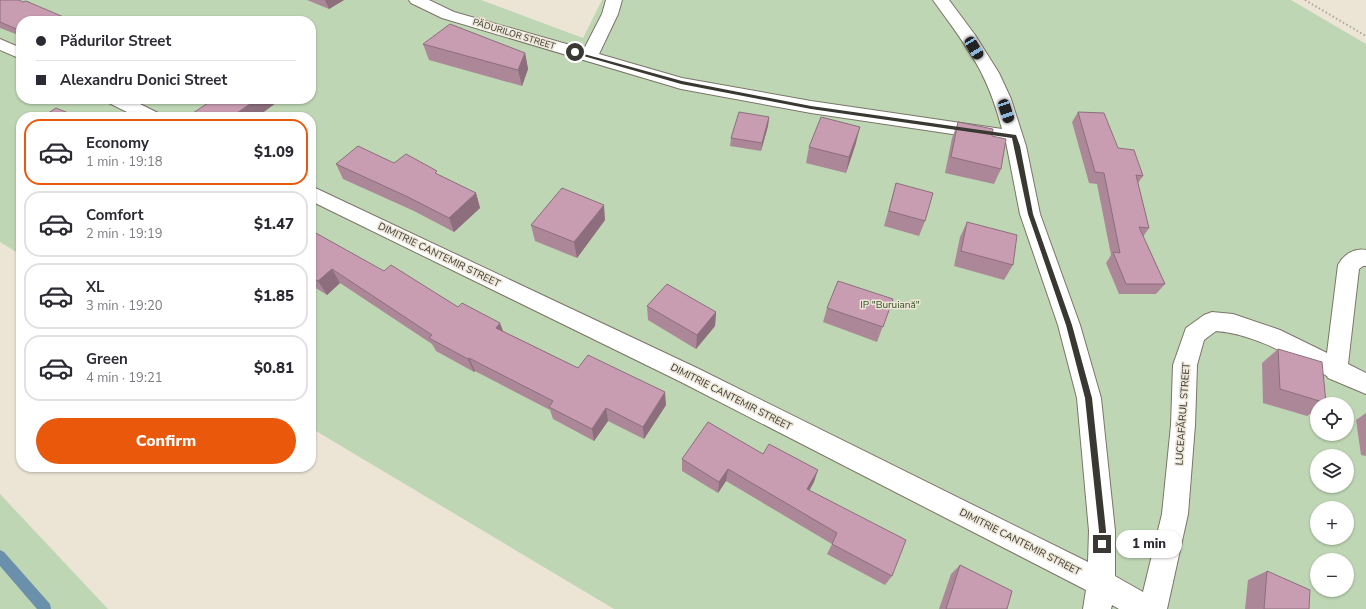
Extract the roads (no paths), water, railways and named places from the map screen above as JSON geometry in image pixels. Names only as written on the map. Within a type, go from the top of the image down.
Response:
[{"type":"street","name":"PĂDURILOR STREET","points":[[417,0],[448,15],[681,83],[804,106],[1014,137]]},
{"type":"street","points":[[589,56],[610,14],[614,0]]},
{"type":"street","points":[[941,0],[967,35],[990,73],[1002,99],[1017,146],[1030,214],[1069,325],[1089,398],[1102,531],[1099,596]]},
{"type":"street","points":[[0,44],[16,52]]},
{"type":"street","points":[[125,104],[142,112]]},
{"type":"street","name":"DIMITRIE CANTEMIR STREET","points":[[316,195],[689,375],[1099,596],[1146,609]]},
{"type":"street","points":[[1336,371],[1349,265],[1359,257],[1366,258]]},
{"type":"street","name":"LUCEAFĂRUL STREET","points":[[1153,609],[1175,514],[1183,424],[1185,365],[1194,335],[1212,322],[1238,324],[1268,334],[1336,371],[1366,384]]},
{"type":"waterway","points":[[0,556],[45,609]]},
{"type":"park label","name":"IP \"Buruiană\"","points":[[890,305]]}]
